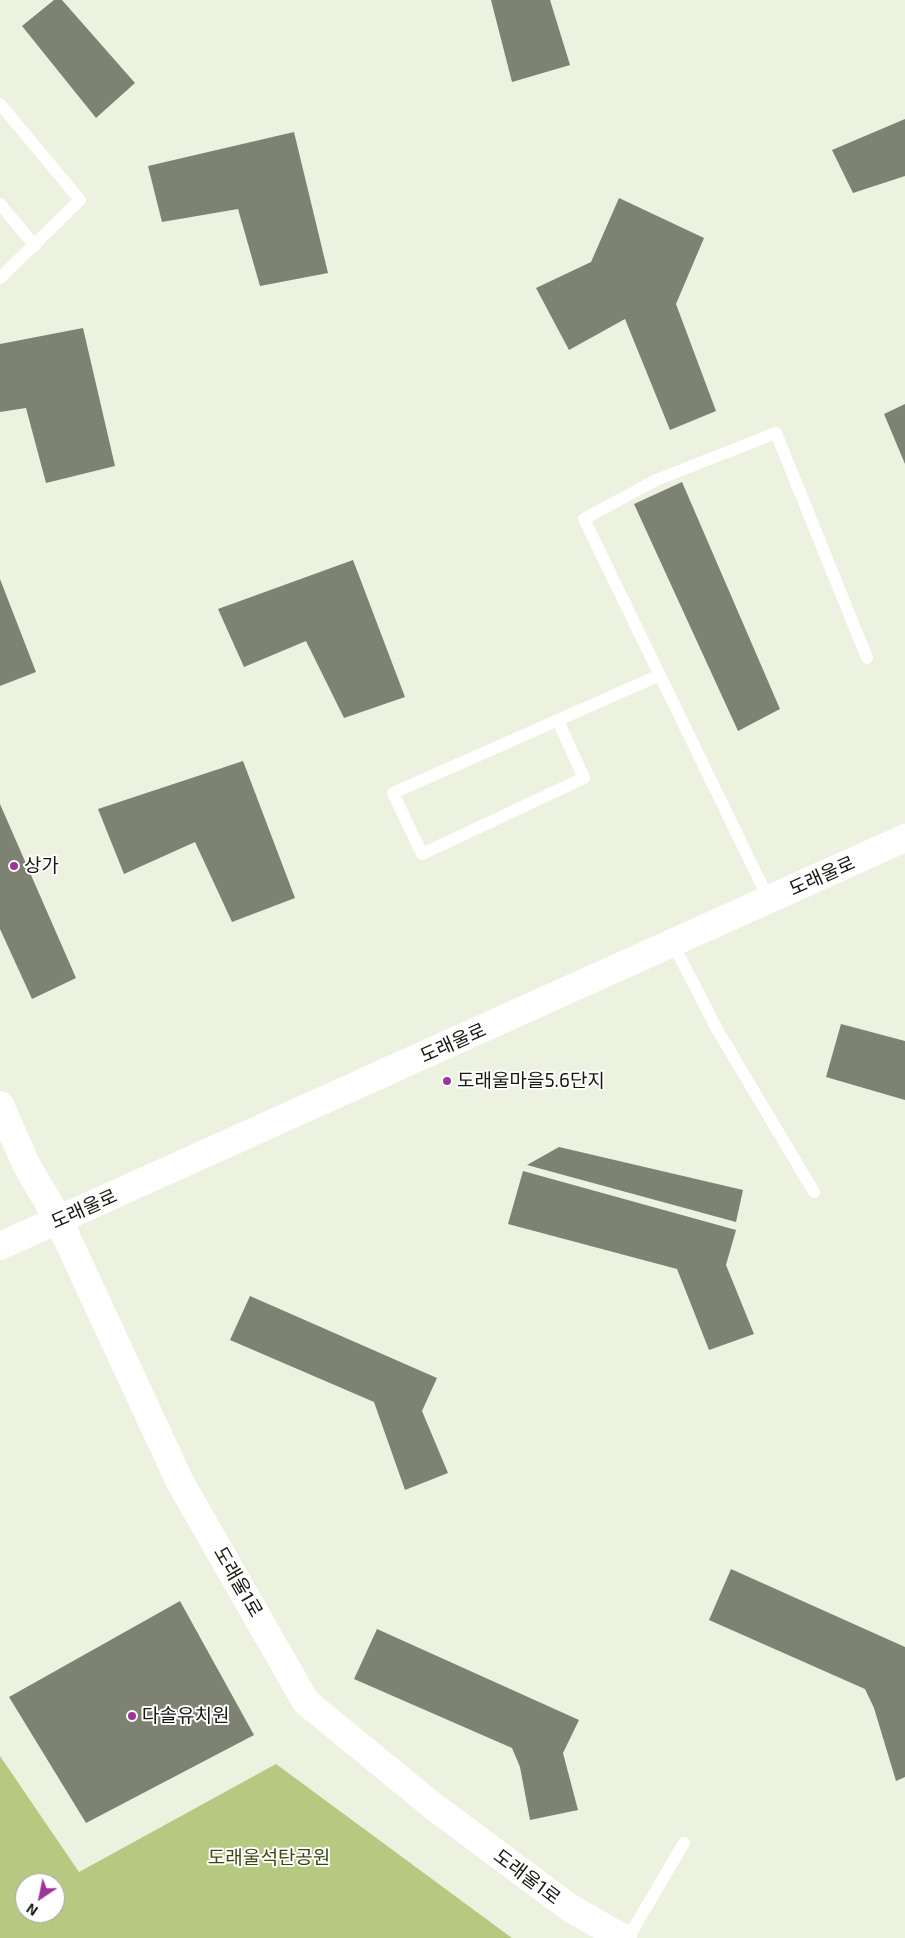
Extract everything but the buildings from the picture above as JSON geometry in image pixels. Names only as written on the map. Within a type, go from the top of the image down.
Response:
[{"type":"street","name":"도래울로","points":[[0,1246],[674,944],[905,838]]},
{"type":"street","name":"도래울1로","points":[[0,1105],[26,1164],[59,1221],[180,1482],[306,1702],[433,1806],[554,1897],[623,1938]]},
{"type":"lane","points":[[0,104],[80,200],[35,246],[0,278]]},
{"type":"lane","points":[[0,204],[35,246]]},
{"type":"lane","points":[[768,900],[584,519],[656,480],[776,433],[867,658]]},
{"type":"lane","points":[[558,721],[584,778],[422,854],[392,793],[660,675]]},
{"type":"lane","points":[[674,944],[718,1030],[814,1192]]},
{"type":"lane","points":[[628,1938],[684,1843]]},
{"type":"green space","name":"도래울석탄공원","points":[[0,1756],[79,1872],[276,1764],[512,1938],[0,1938]]},
{"type":"place","name":"상가","points":[[14,866]]},
{"type":"place","name":"도래울마을5.6단지","points":[[447,1081]]},
{"type":"place","name":"다솔유치원","points":[[132,1716]]}]
